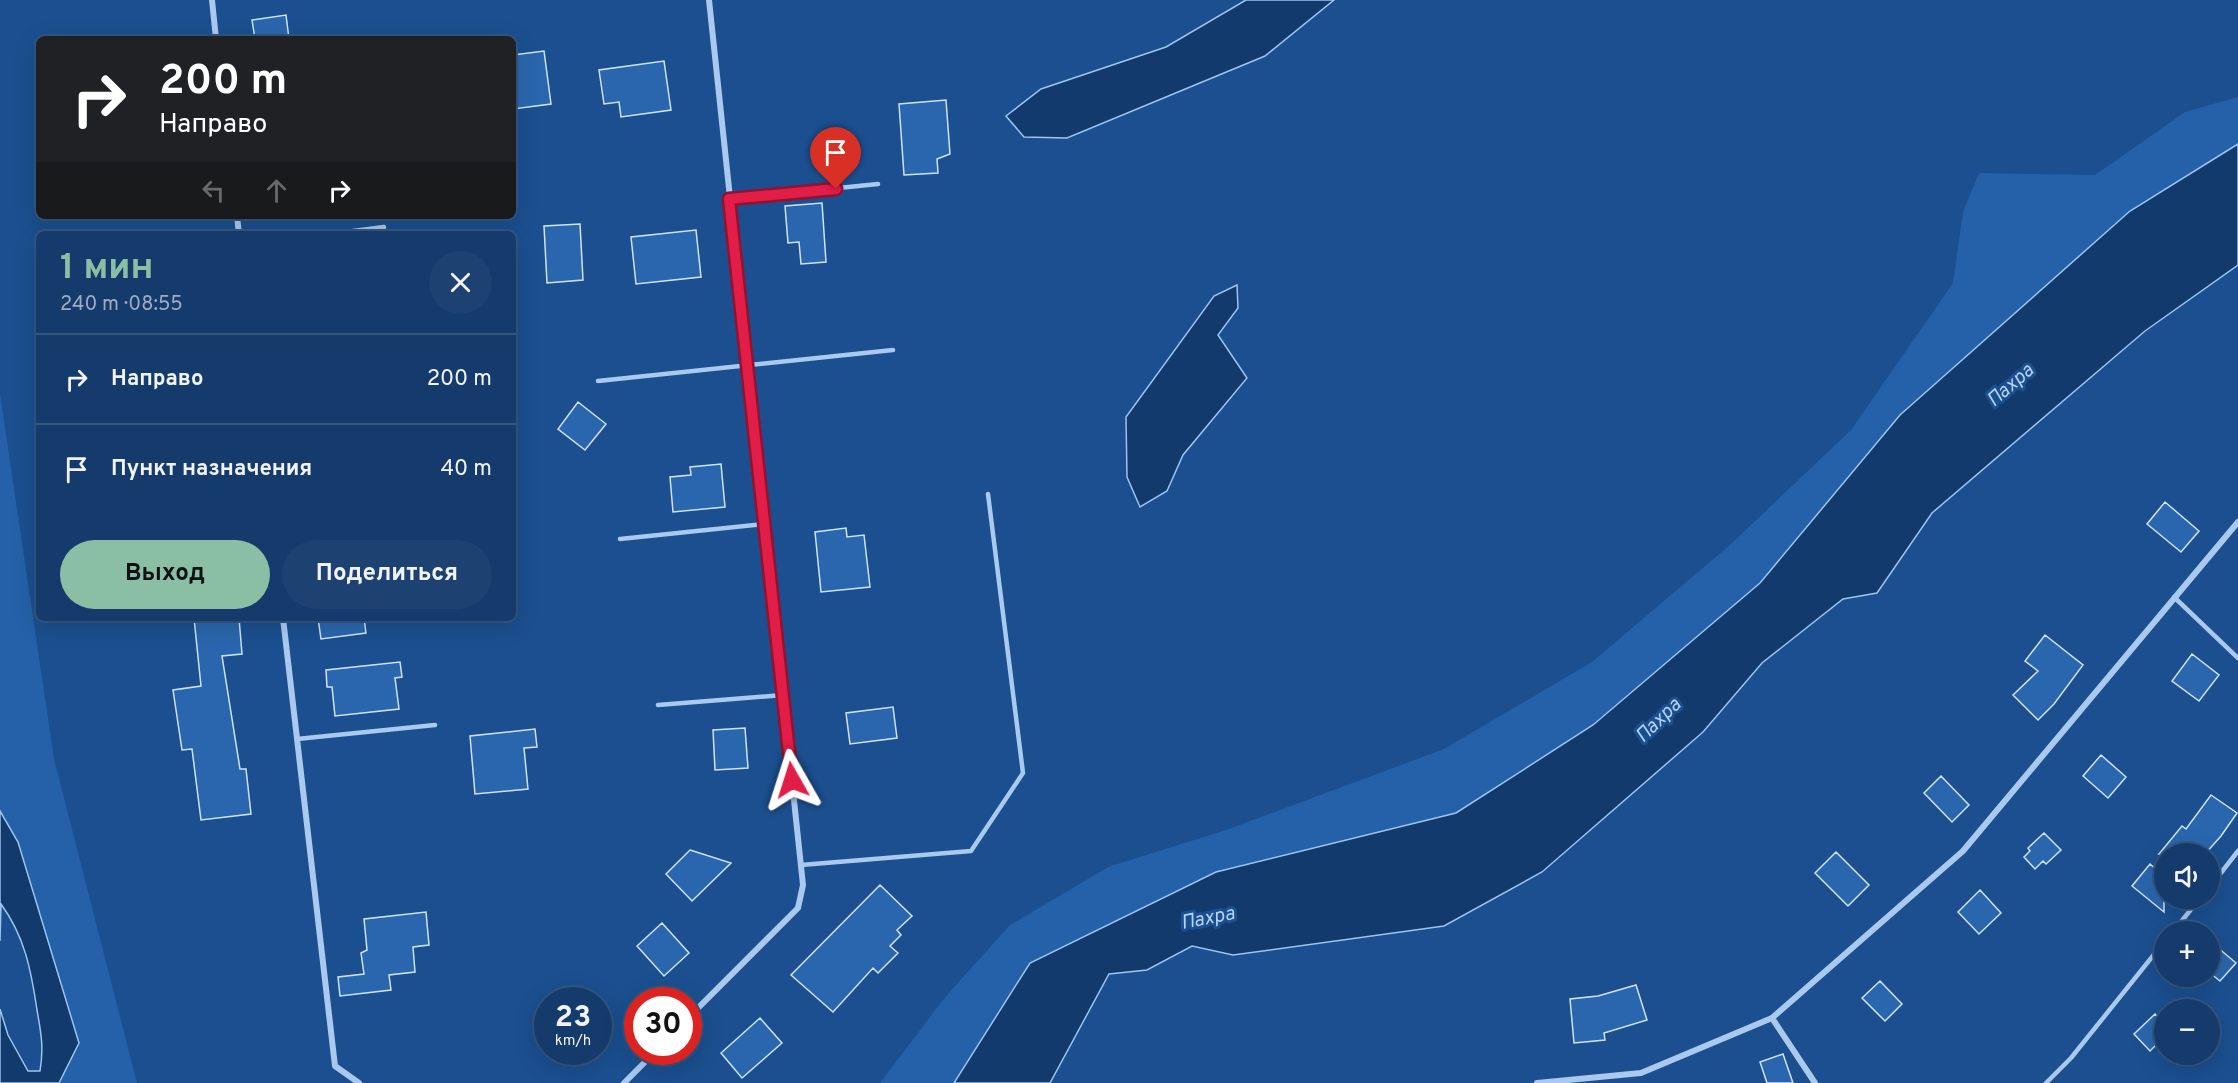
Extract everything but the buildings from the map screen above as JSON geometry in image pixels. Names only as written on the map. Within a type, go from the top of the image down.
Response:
[{"type":"street","points":[[212,0],[216,36]]},
{"type":"street","points":[[702,1004],[798,908],[803,885],[709,0]]},
{"type":"street","points":[[1537,1083],[1641,1073],[1772,1018],[1963,852],[2238,522]]},
{"type":"street","points":[[284,621],[335,1066],[359,1083]]},
{"type":"street","points":[[1772,1018],[1815,1083]]},
{"type":"street","points":[[624,1083],[642,1065]]},
{"type":"lane","points":[[729,199],[878,184]]},
{"type":"lane","points":[[353,231],[384,227]]},
{"type":"lane","points":[[598,381],[746,363],[893,350]]},
{"type":"lane","points":[[801,865],[971,851],[1023,773],[988,494]]},
{"type":"lane","points":[[620,539],[765,524]]},
{"type":"lane","points":[[2174,597],[2238,658]]},
{"type":"lane","points":[[658,705],[783,696]]},
{"type":"lane","points":[[297,738],[435,725]]},
{"type":"lane","points":[[2220,874],[2238,851]]},
{"type":"lane","points":[[2182,921],[2191,909]]},
{"type":"lane","points":[[2046,1083],[2071,1058],[2154,954]]},
{"type":"shaded area","points":[[2238,97],[2238,144],[2130,211],[1900,415],[1760,583],[1593,725],[1456,813],[1216,872],[1030,963],[954,1083],[880,1083],[946,996],[1010,925],[1108,867],[1226,830],[1444,749],[1592,662],[1731,544],[1851,430],[1953,283],[1963,212],[1979,173],[2095,175],[2185,112]]},
{"type":"shaded area","points":[[0,394],[54,759],[137,1083],[59,1083],[79,1043],[18,842],[0,811]]},
{"type":"water","points":[[1246,0],[1334,0],[1265,56],[1067,138],[1024,137],[1006,116],[1041,89],[1166,47]]},
{"type":"water","name":"Пахра","points":[[2238,144],[2238,265],[2145,331],[1932,513],[1877,593],[1843,599],[1762,663],[1703,732],[1542,872],[1444,926],[1233,955],[1192,946],[1147,970],[1109,974],[1050,1083],[954,1083],[1030,963],[1216,872],[1456,813],[1593,725],[1760,583],[1900,415],[2130,211]]},
{"type":"water","points":[[1237,285],[1238,308],[1218,335],[1247,378],[1183,455],[1167,491],[1140,507],[1127,477],[1126,417],[1214,296]]},
{"type":"water","points":[[0,811],[18,842],[79,1043],[59,1083],[0,1083],[0,1009],[8,1035],[28,1071],[40,1071],[42,1047],[35,995],[26,954],[16,929],[1,904],[0,941]]},
{"type":"route","points":[[792,780],[729,199],[836,189]]}]
